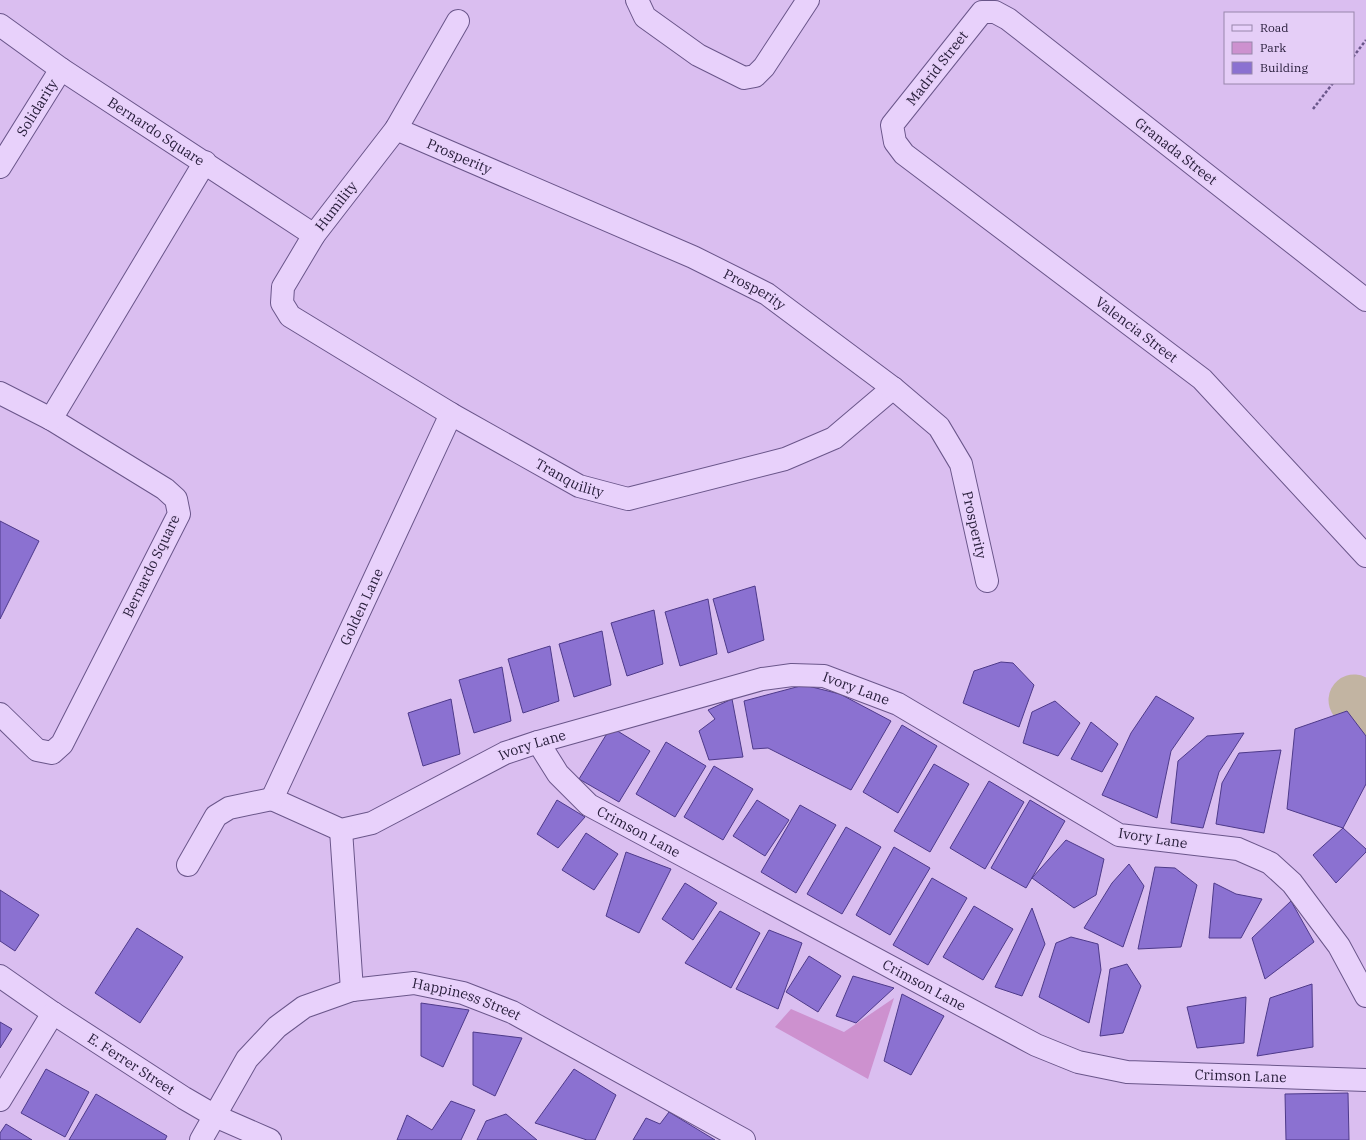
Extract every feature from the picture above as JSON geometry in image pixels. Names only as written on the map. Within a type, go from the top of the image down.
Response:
[{"type":"street","points":[[637,0],[645,17],[698,55],[744,78],[755,76],[764,67],[808,0]]},
{"type":"street","name":"Madrid Street","points":[[892,125],[982,12]]},
{"type":"street","name":"Granada Street","points":[[982,12],[995,12],[1008,19],[1366,300]]},
{"type":"street","name":"Humility","points":[[283,288],[314,235],[396,129],[458,21]]},
{"type":"street","name":"Bernardo Square","points":[[0,25],[61,69],[205,162],[314,235]]},
{"type":"street","name":"Solidarity","points":[[0,167],[61,69]]},
{"type":"street","name":"Valencia Street","points":[[892,125],[895,142],[904,154],[1202,379],[1366,556]]},
{"type":"street","name":"Prosperity","points":[[396,129],[694,257],[767,294],[893,388],[939,426],[961,464],[987,581]]},
{"type":"street","points":[[51,419],[205,162]]},
{"type":"street","name":"Tranquility","points":[[283,288],[282,303],[290,316],[451,414],[579,486],[628,499],[785,458],[834,438],[893,388]]},
{"type":"street","name":"Bernardo Square","points":[[0,393],[51,419],[165,489],[176,500],[179,514],[62,744],[52,752],[37,750],[0,714]]},
{"type":"street","name":"Golden Lane","points":[[272,799],[451,414]]},
{"type":"street","name":"Ivory Lane","points":[[341,830],[372,823],[505,753],[538,742],[762,679],[792,675],[824,676],[898,704],[1119,835],[1238,849],[1270,863],[1292,883],[1339,946],[1366,996]]},
{"type":"street","name":"Crimson Lane","points":[[538,742],[558,774],[589,805],[1036,1045],[1078,1062],[1127,1072],[1366,1080]]},
{"type":"street","points":[[188,865],[216,816],[229,808],[272,799],[341,830],[352,990]]},
{"type":"street","name":"E. Ferrer Street","points":[[0,976],[53,1013],[184,1098],[215,1116],[270,1140]]},
{"type":"street","name":"Happiness Street","points":[[201,1140],[247,1059],[277,1027],[304,1007],[352,990],[414,983],[463,993],[512,1012],[744,1140]]},
{"type":"street","points":[[0,1100],[53,1013]]},
{"type":"path","points":[[1354,56],[1366,40]]},
{"type":"path","points":[[1313,109],[1332,84]]},
{"type":"green space","points":[[894,998],[868,1079],[775,1027],[791,1009],[844,1032]]},
{"type":"building","points":[[0,521],[39,541],[0,619]]},
{"type":"building","points":[[755,586],[764,640],[728,653],[713,599]]},
{"type":"building","points":[[708,599],[717,654],[680,666],[665,612]]},
{"type":"building","points":[[654,610],[663,664],[627,676],[611,623]]},
{"type":"building","points":[[602,631],[611,685],[574,697],[559,644]]},
{"type":"building","points":[[550,646],[559,701],[523,713],[508,659]]},
{"type":"building","points":[[1001,662],[1013,663],[1034,685],[1019,727],[963,703],[974,671]]},
{"type":"building","points":[[502,667],[511,721],[474,733],[459,680]]},
{"type":"building","points":[[804,685],[840,694],[891,721],[851,790],[768,748],[753,749],[744,701]]},
{"type":"building","points":[[1156,696],[1194,718],[1171,751],[1157,818],[1102,795],[1131,733]]},
{"type":"building","points":[[451,699],[460,754],[423,766],[408,713]]},
{"type":"building","points":[[732,699],[743,757],[709,760],[699,731],[715,719],[708,710]]},
{"type":"building","points":[[1055,701],[1080,723],[1058,756],[1023,743],[1032,712]]},
{"type":"building","points":[[1347,711],[1366,736],[1366,784],[1343,828],[1287,809],[1295,729]]},
{"type":"building","points":[[1091,722],[1118,744],[1102,772],[1071,759]]},
{"type":"building","points":[[902,725],[937,746],[898,813],[863,792]]},
{"type":"building","points":[[611,727],[650,751],[619,802],[579,779]]},
{"type":"building","points":[[1244,733],[1219,772],[1203,828],[1171,823],[1178,761],[1207,736]]},
{"type":"building","points":[[666,742],[706,766],[675,817],[636,794]]},
{"type":"building","points":[[1281,750],[1264,833],[1216,824],[1222,783],[1239,753]]},
{"type":"building","points":[[934,764],[969,784],[930,852],[894,831]]},
{"type":"building","points":[[714,766],[753,789],[723,840],[684,817]]},
{"type":"building","points":[[989,781],[1024,802],[985,869],[950,848]]},
{"type":"building","points":[[557,800],[585,817],[558,848],[537,834]]},
{"type":"building","points":[[757,800],[789,820],[765,856],[733,836]]},
{"type":"building","points":[[1030,800],[1065,821],[1026,888],[991,868]]},
{"type":"building","points":[[800,805],[836,825],[796,893],[761,872]]},
{"type":"building","points":[[846,827],[881,847],[842,914],[807,894]]},
{"type":"building","points":[[1343,828],[1366,849],[1366,852],[1336,883],[1313,855]]},
{"type":"building","points":[[586,833],[618,854],[594,890],[562,870]]},
{"type":"building","points":[[1066,840],[1104,859],[1096,895],[1074,908],[1032,878]]},
{"type":"building","points":[[894,847],[930,868],[890,935],[856,915]]},
{"type":"building","points":[[626,852],[671,869],[639,933],[606,916]]},
{"type":"building","points":[[1129,864],[1144,886],[1123,947],[1084,928],[1112,883]]},
{"type":"building","points":[[1155,867],[1175,868],[1197,885],[1181,947],[1138,949]]},
{"type":"building","points":[[932,878],[967,898],[928,965],[893,945]]},
{"type":"building","points":[[685,883],[717,903],[693,940],[662,919]]},
{"type":"building","points":[[1214,883],[1236,894],[1262,899],[1241,938],[1209,938]]},
{"type":"building","points":[[0,890],[39,915],[15,951],[0,941]]},
{"type":"building","points":[[1291,901],[1314,942],[1265,979],[1252,938]]},
{"type":"building","points":[[974,906],[1013,929],[983,980],[943,957]]},
{"type":"building","points":[[1032,908],[1045,944],[1022,996],[995,987]]},
{"type":"building","points":[[720,911],[760,933],[731,988],[685,963]]},
{"type":"building","points":[[137,928],[183,957],[140,1023],[95,993]]},
{"type":"building","points":[[769,930],[802,943],[778,1009],[736,989]]},
{"type":"building","points":[[1071,937],[1098,944],[1101,970],[1089,1023],[1039,997],[1056,943]]},
{"type":"building","points":[[809,956],[841,976],[818,1012],[786,992]]},
{"type":"building","points":[[1127,964],[1141,986],[1123,1033],[1100,1036],[1110,969]]},
{"type":"building","points":[[853,976],[894,988],[856,1023],[836,1016]]},
{"type":"building","points":[[1312,984],[1313,1047],[1257,1056],[1270,998]]},
{"type":"building","points":[[902,994],[944,1016],[911,1075],[884,1061]]},
{"type":"building","points":[[1246,997],[1244,1043],[1197,1048],[1187,1007]]},
{"type":"building","points":[[421,1003],[469,1010],[443,1067],[421,1056]]},
{"type":"building","points":[[0,1022],[12,1029],[0,1048]]},
{"type":"building","points":[[473,1032],[522,1038],[495,1096],[473,1085]]},
{"type":"building","points":[[46,1069],[89,1092],[65,1137],[21,1113]]},
{"type":"building","points":[[574,1069],[616,1095],[595,1140],[587,1140],[535,1123]]},
{"type":"building","points":[[1348,1093],[1349,1140],[1286,1140],[1285,1094]]},
{"type":"building","points":[[96,1094],[167,1136],[165,1140],[69,1140]]},
{"type":"building","points":[[451,1101],[475,1110],[461,1140],[397,1140],[407,1115],[432,1130]]},
{"type":"building","points":[[669,1112],[715,1140],[633,1140],[646,1118],[660,1124]]},
{"type":"building","points":[[506,1114],[537,1140],[477,1140],[486,1121]]},
{"type":"building","points":[[6,1124],[32,1140],[0,1140],[0,1133]]},
{"type":"waterway","points":[[1354,700],[1366,714]]}]
